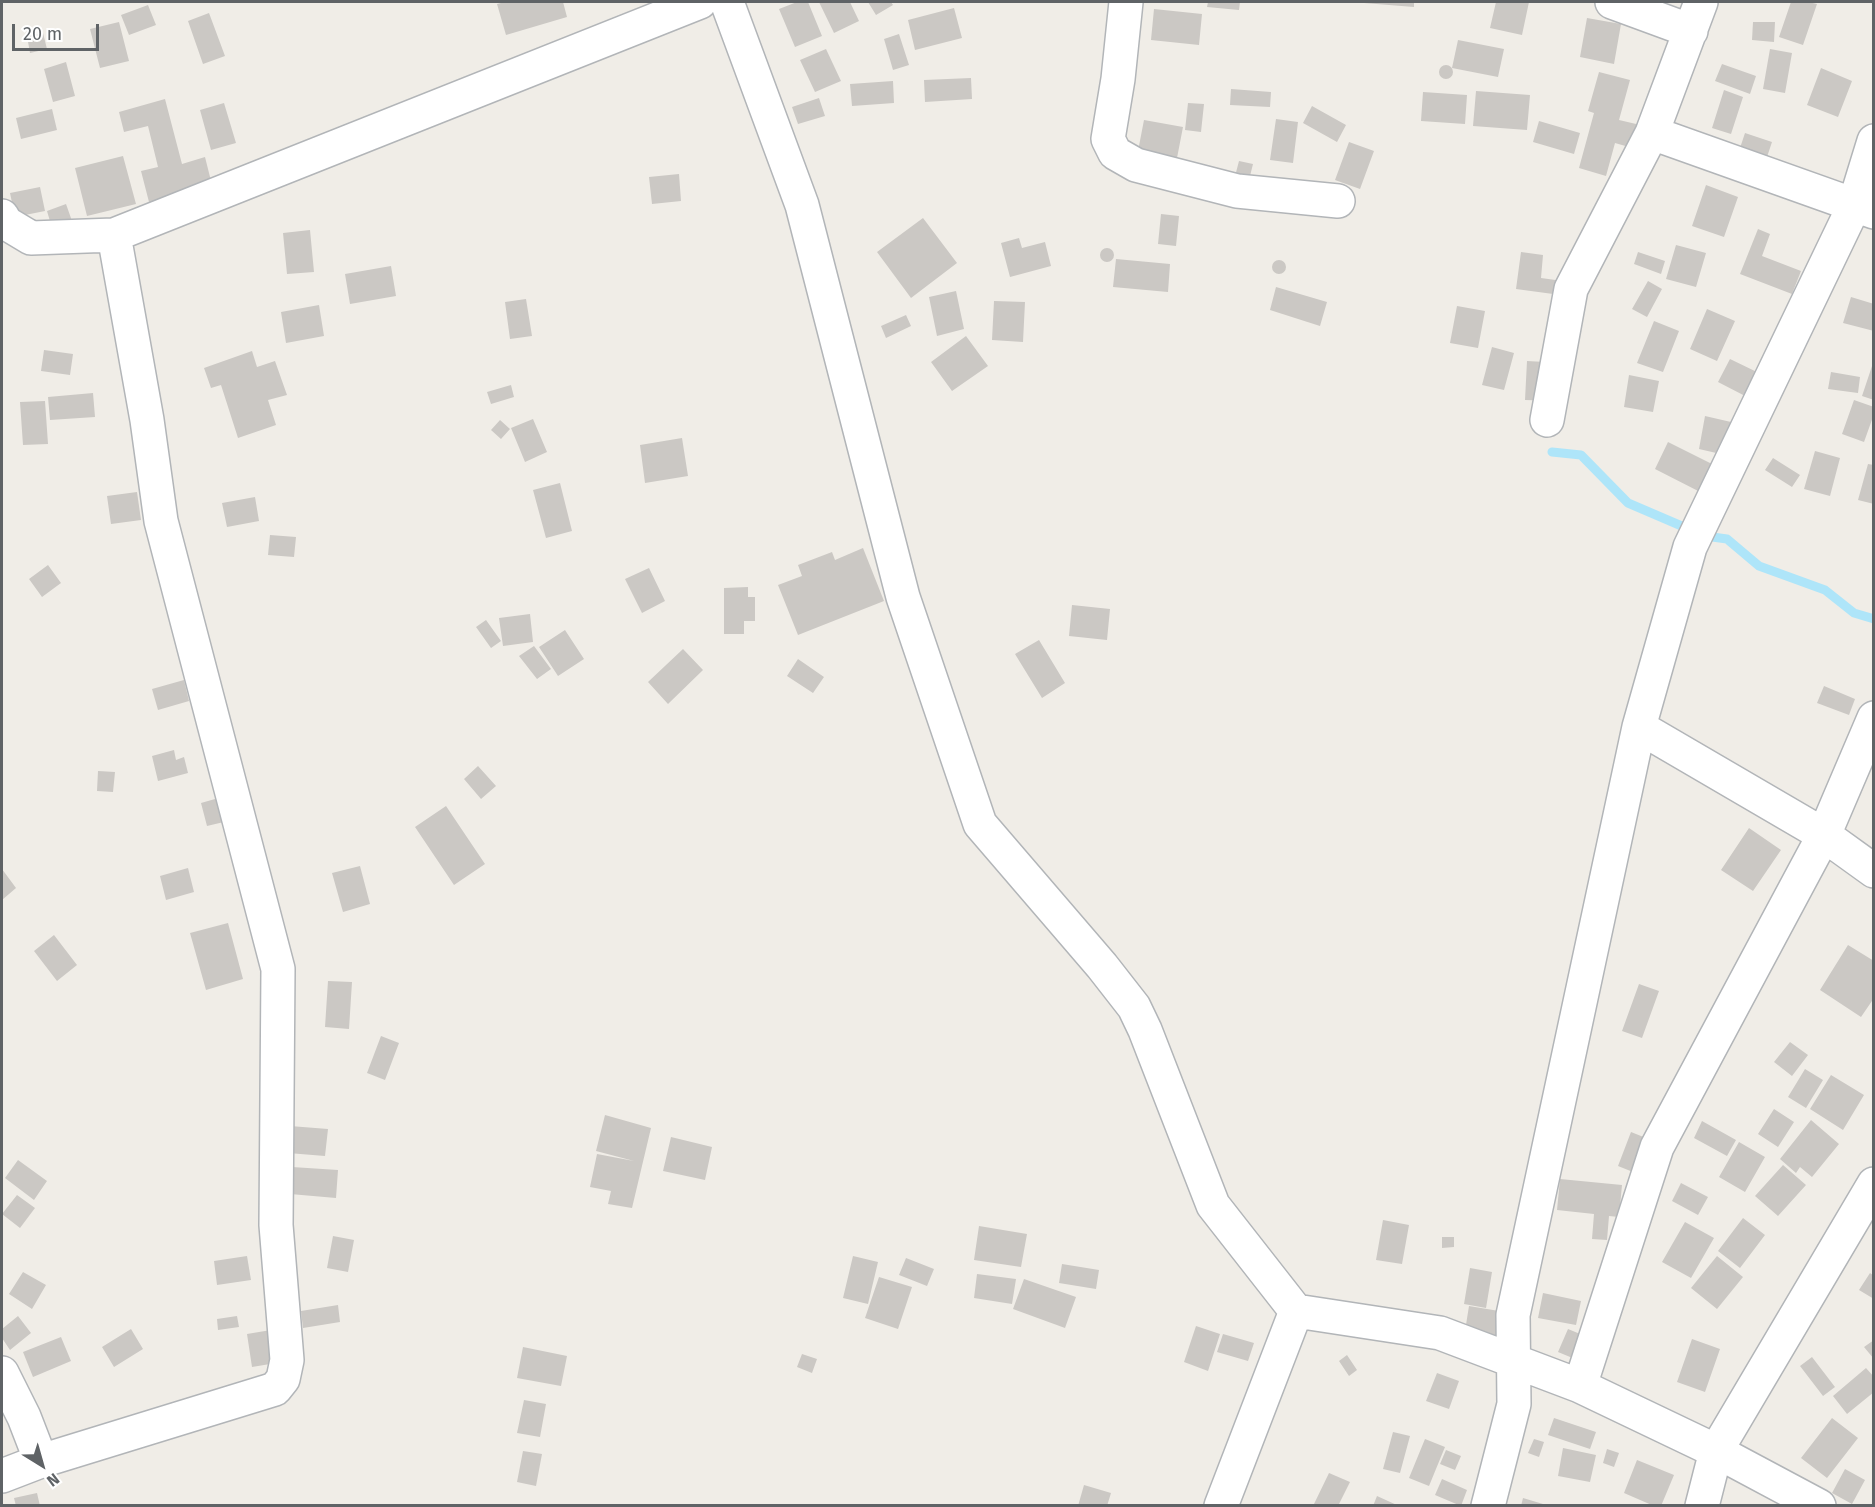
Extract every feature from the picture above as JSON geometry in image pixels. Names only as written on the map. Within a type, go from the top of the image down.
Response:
[{"type":"street","points":[[2,216],[6,223],[31,238],[114,236],[700,2]]},
{"type":"street","points":[[727,2],[802,205],[903,597],[980,825],[1102,966],[1134,1007],[1213,1205],[1296,1311],[1440,1333],[1580,1386],[1716,1451],[1819,1506]]},
{"type":"street","points":[[1126,2],[1118,79],[1108,139],[1115,153],[1136,165],[1237,191],[1338,201]]},
{"type":"street","points":[[1547,420],[1571,289],[1652,134],[1696,16],[1612,2]]},
{"type":"street","points":[[1652,134],[1864,209]]},
{"type":"street","points":[[1488,1506],[1514,1404],[1513,1315],[1639,727],[1695,536],[1864,209],[1874,141]]},
{"type":"street","points":[[2,1476],[41,1461],[274,1389],[283,1379],[287,1360],[276,1225],[278,969],[161,521],[147,420],[114,236]]},
{"type":"street","points":[[1580,1386],[1657,1147],[1824,835],[1874,718]]},
{"type":"street","points":[[1639,727],[1824,835],[1874,871]]},
{"type":"street","points":[[1702,1506],[1716,1451],[1874,1184]]},
{"type":"street","points":[[1221,1506],[1296,1311]]},
{"type":"street","points":[[2,1373],[24,1417],[41,1461]]},
{"type":"building","points":[[563,2],[567,17],[506,35],[497,4]]},
{"type":"building","points":[[797,2],[808,2],[822,36],[795,47],[779,9]]},
{"type":"building","points":[[819,2],[850,2],[859,21],[834,33]]},
{"type":"building","points":[[868,2],[891,2],[893,5],[876,15]]},
{"type":"building","points":[[1208,2],[1240,2],[1239,10],[1207,7]]},
{"type":"building","points":[[1414,2],[1414,7],[1364,3]]},
{"type":"building","points":[[1496,2],[1529,2],[1522,35],[1490,28]]},
{"type":"building","points":[[1791,2],[1817,4],[1803,45],[1779,37]]},
{"type":"building","points":[[148,5],[156,25],[129,35],[121,15]]},
{"type":"building","points":[[954,8],[962,38],[915,50],[908,20]]},
{"type":"building","points":[[1154,9],[1202,14],[1199,45],[1151,40]]},
{"type":"building","points":[[209,13],[225,56],[203,64],[188,21]]},
{"type":"building","points":[[1587,18],[1621,24],[1614,64],[1580,57]]},
{"type":"building","points":[[119,22],[129,61],[100,68],[90,29]]},
{"type":"building","points":[[1753,22],[1775,22],[1774,42],[1752,40]]},
{"type":"building","points":[[43,33],[47,49],[30,53],[27,36]]},
{"type":"building","points":[[899,34],[909,65],[893,70],[884,39]]},
{"type":"building","points":[[1458,40],[1504,49],[1498,77],[1452,68]]},
{"type":"building","points":[[826,49],[841,81],[815,92],[800,60]]},
{"type":"building","points":[[1770,49],[1792,53],[1785,93],[1763,89]]},
{"type":"building","points":[[66,62],[75,96],[53,102],[44,69]]},
{"type":"building","points":[[1722,64],[1756,76],[1750,94],[1715,81]]},
{"type":"building","points":[[1446,65],[1451,67],[1453,72],[1451,77],[1446,79],[1441,77],[1439,72],[1441,67]]},
{"type":"building","points":[[1821,68],[1852,81],[1838,117],[1807,105]]},
{"type":"building","points":[[1599,72],[1630,80],[1619,120],[1649,127],[1643,151],[1615,143],[1606,176],[1579,168],[1594,113],[1588,111]]},
{"type":"building","points":[[971,78],[972,99],[925,102],[924,80]]},
{"type":"building","points":[[893,81],[894,103],[852,106],[850,84]]},
{"type":"building","points":[[1231,89],[1271,92],[1270,107],[1230,105]]},
{"type":"building","points":[[1724,90],[1743,97],[1731,134],[1712,128]]},
{"type":"building","points":[[1476,91],[1530,95],[1527,130],[1473,126]]},
{"type":"building","points":[[1423,92],[1467,95],[1465,124],[1421,121]]},
{"type":"building","points":[[819,98],[825,116],[798,124],[792,107]]},
{"type":"building","points":[[165,99],[182,164],[205,157],[212,185],[149,202],[141,171],[158,167],[148,126],[124,132],[119,112]]},
{"type":"building","points":[[224,103],[236,143],[211,150],[200,110]]},
{"type":"building","points":[[1188,103],[1204,104],[1201,132],[1185,130]]},
{"type":"building","points":[[1312,106],[1346,125],[1337,142],[1303,123]]},
{"type":"building","points":[[52,109],[57,130],[21,139],[16,118]]},
{"type":"building","points":[[1276,119],[1298,122],[1293,163],[1270,160]]},
{"type":"building","points":[[1144,120],[1183,127],[1177,158],[1138,151]]},
{"type":"building","points":[[1539,121],[1580,133],[1574,154],[1533,142]]},
{"type":"building","points":[[1745,133],[1772,142],[1766,160],[1739,151]]},
{"type":"building","points":[[1349,142],[1374,151],[1360,189],[1335,180]]},
{"type":"building","points":[[123,156],[136,204],[87,216],[75,168]]},
{"type":"building","points":[[1239,161],[1253,164],[1248,184],[1234,180]]},
{"type":"building","points":[[679,174],[681,201],[652,204],[649,177]]},
{"type":"building","points":[[1706,185],[1738,197],[1724,237],[1692,226]]},
{"type":"building","points":[[40,187],[45,211],[15,217],[10,193]]},
{"type":"building","points":[[66,204],[72,221],[52,228],[47,211]]},
{"type":"building","points":[[1161,214],[1179,216],[1176,246],[1158,244]]},
{"type":"building","points":[[923,218],[957,263],[911,298],[877,252]]},
{"type":"building","points":[[1758,229],[1770,234],[1762,256],[1801,271],[1792,294],[1740,274]]},
{"type":"building","points":[[310,230],[314,272],[287,274],[283,233]]},
{"type":"building","points":[[1019,238],[1022,248],[1045,242],[1051,266],[1010,277],[1001,243]]},
{"type":"building","points":[[1676,245],[1706,253],[1696,287],[1666,279]]},
{"type":"building","points":[[1104,248],[1110,248],[1114,255],[1110,262],[1104,262],[1100,258],[1100,252]]},
{"type":"building","points":[[1521,252],[1543,255],[1541,278],[1570,282],[1568,296],[1516,289]]},
{"type":"building","points":[[1638,252],[1665,261],[1661,274],[1634,264]]},
{"type":"building","points":[[1116,259],[1170,264],[1168,292],[1113,287]]},
{"type":"building","points":[[1279,260],[1284,262],[1286,267],[1284,272],[1279,274],[1274,272],[1272,267],[1274,262]]},
{"type":"building","points":[[391,266],[396,296],[350,304],[345,274]]},
{"type":"building","points":[[1648,281],[1662,289],[1647,317],[1632,309]]},
{"type":"building","points":[[1276,287],[1327,302],[1320,326],[1270,310]]},
{"type":"building","points":[[956,291],[964,329],[937,336],[929,297]]},
{"type":"building","points":[[1851,297],[1874,304],[1874,331],[1843,323]]},
{"type":"building","points":[[526,299],[532,336],[510,339],[505,302]]},
{"type":"building","points":[[994,301],[1025,302],[1023,342],[992,340]]},
{"type":"building","points":[[319,305],[324,336],[286,343],[281,312]]},
{"type":"building","points":[[1457,306],[1485,311],[1478,348],[1450,343]]},
{"type":"building","points":[[1707,309],[1735,321],[1717,361],[1690,349]]},
{"type":"building","points":[[906,315],[911,326],[886,338],[881,326]]},
{"type":"building","points":[[1654,321],[1679,331],[1663,372],[1637,363]]},
{"type":"building","points":[[966,336],[988,366],[952,391],[931,362]]},
{"type":"building","points":[[1492,347],[1514,353],[1504,390],[1482,385]]},
{"type":"building","points":[[44,350],[73,354],[70,375],[41,371]]},
{"type":"building","points":[[252,351],[257,367],[275,361],[287,395],[268,400],[276,425],[238,438],[221,385],[211,388],[204,368]]},
{"type":"building","points":[[1730,359],[1761,374],[1749,398],[1718,382]]},
{"type":"building","points":[[1527,361],[1545,362],[1561,401],[1525,400]]},
{"type":"building","points":[[1874,363],[1874,400],[1862,396]]},
{"type":"building","points":[[1831,372],[1860,377],[1858,393],[1828,389]]},
{"type":"building","points":[[1629,375],[1659,381],[1653,412],[1624,407]]},
{"type":"building","points":[[511,385],[514,397],[491,404],[487,392]]},
{"type":"building","points":[[93,393],[95,417],[50,420],[48,397]]},
{"type":"building","points":[[1854,400],[1874,407],[1874,414],[1864,442],[1842,434]]},
{"type":"building","points":[[45,401],[48,444],[23,445],[20,402]]},
{"type":"building","points":[[1705,416],[1731,422],[1725,455],[1699,449]]},
{"type":"building","points":[[533,419],[547,452],[525,462],[511,428]]},
{"type":"building","points":[[500,420],[510,429],[501,439],[491,430]]},
{"type":"building","points":[[682,438],[688,476],[645,483],[640,445]]},
{"type":"building","points":[[1668,442],[1720,468],[1706,495],[1655,469]]},
{"type":"building","points":[[1815,451],[1840,458],[1830,496],[1804,489]]},
{"type":"building","points":[[1773,458],[1800,475],[1792,487],[1765,470]]},
{"type":"building","points":[[1868,464],[1874,465],[1874,504],[1858,500]]},
{"type":"building","points":[[560,483],[572,531],[546,538],[533,490]]},
{"type":"building","points":[[137,492],[141,520],[111,524],[107,496]]},
{"type":"building","points":[[255,497],[259,521],[227,527],[222,503]]},
{"type":"building","points":[[270,535],[296,537],[294,557],[268,555]]},
{"type":"building","points":[[863,548],[884,601],[798,635],[778,585],[802,576],[798,565],[832,552],[835,560]]},
{"type":"building","points":[[48,565],[61,583],[42,597],[29,579]]},
{"type":"building","points":[[649,568],[665,601],[642,613],[625,579]]},
{"type":"building","points":[[748,587],[748,597],[755,597],[755,621],[744,621],[744,634],[724,634],[724,588]]},
{"type":"building","points":[[1072,605],[1110,609],[1107,640],[1069,636]]},
{"type":"building","points":[[530,614],[533,642],[503,646],[499,618]]},
{"type":"building","points":[[486,620],[501,641],[491,648],[476,627]]},
{"type":"building","points":[[565,630],[584,659],[558,676],[539,647]]},
{"type":"building","points":[[1039,640],[1065,683],[1042,698],[1015,654]]},
{"type":"building","points":[[534,646],[551,669],[537,679],[519,656]]},
{"type":"building","points":[[683,649],[703,670],[668,704],[648,682]]},
{"type":"building","points":[[798,659],[824,677],[813,693],[787,676]]},
{"type":"building","points":[[184,680],[189,701],[158,710],[152,689]]},
{"type":"building","points":[[1824,686],[1855,699],[1849,715],[1817,703]]},
{"type":"building","points":[[174,750],[176,760],[184,757],[188,773],[158,781],[152,756]]},
{"type":"building","points":[[478,766],[496,786],[481,799],[464,779]]},
{"type":"building","points":[[98,771],[115,772],[113,792],[97,791]]},
{"type":"building","points":[[222,797],[228,821],[207,826],[201,803]]},
{"type":"building","points":[[446,806],[485,864],[454,885],[415,827]]},
{"type":"building","points":[[1749,828],[1781,850],[1753,891],[1721,870]]},
{"type":"building","points":[[360,866],[370,904],[343,912],[332,873]]},
{"type":"building","points":[[188,868],[194,892],[166,900],[160,876]]},
{"type":"building","points":[[2,869],[16,888],[2,900]]},
{"type":"building","points":[[228,923],[243,979],[206,990],[190,933]]},
{"type":"building","points":[[54,935],[77,965],[57,981],[34,951]]},
{"type":"building","points":[[1848,945],[1874,961],[1874,998],[1861,1017],[1820,990]]},
{"type":"building","points":[[328,981],[352,982],[349,1029],[325,1027]]},
{"type":"building","points":[[1639,984],[1659,991],[1642,1038],[1622,1031]]},
{"type":"building","points":[[381,1036],[399,1043],[385,1080],[367,1073]]},
{"type":"building","points":[[1790,1042],[1808,1055],[1792,1076],[1774,1062]]},
{"type":"building","points":[[1805,1069],[1823,1080],[1806,1108],[1788,1097]]},
{"type":"building","points":[[1831,1075],[1864,1095],[1843,1130],[1810,1109]]},
{"type":"building","points":[[1774,1109],[1794,1122],[1778,1147],[1758,1134]]},
{"type":"building","points":[[605,1115],[651,1128],[632,1208],[608,1204],[611,1191],[590,1187],[597,1154],[634,1161],[596,1151]]},
{"type":"building","points":[[1811,1120],[1839,1144],[1812,1177],[1800,1167],[1796,1173],[1780,1159]]},
{"type":"building","points":[[1702,1121],[1736,1140],[1727,1156],[1694,1138]]},
{"type":"building","points":[[290,1126],[328,1129],[325,1156],[288,1153]]},
{"type":"building","points":[[1631,1132],[1651,1140],[1638,1174],[1618,1166]]},
{"type":"building","points":[[671,1137],[712,1147],[705,1180],[663,1171]]},
{"type":"building","points":[[1739,1142],[1765,1157],[1745,1192],[1719,1177]]},
{"type":"building","points":[[18,1160],[47,1181],[34,1200],[5,1178]]},
{"type":"building","points":[[1783,1165],[1806,1185],[1778,1216],[1755,1196]]},
{"type":"building","points":[[292,1167],[338,1170],[336,1198],[290,1194]]},
{"type":"building","points":[[1560,1179],[1622,1185],[1619,1217],[1609,1216],[1607,1240],[1592,1239],[1594,1214],[1557,1210]]},
{"type":"building","points":[[1681,1183],[1708,1197],[1698,1215],[1672,1201]]},
{"type":"building","points":[[17,1195],[35,1208],[20,1228],[2,1214]]},
{"type":"building","points":[[1743,1218],[1765,1235],[1740,1268],[1718,1251]]},
{"type":"building","points":[[1383,1220],[1409,1225],[1402,1264],[1376,1260]]},
{"type":"building","points":[[1685,1222],[1714,1238],[1691,1278],[1662,1262]]},
{"type":"building","points":[[979,1226],[1027,1234],[1021,1267],[974,1260]]},
{"type":"building","points":[[333,1236],[354,1240],[348,1272],[327,1268]]},
{"type":"building","points":[[1442,1237],[1454,1237],[1454,1247],[1442,1248]]},
{"type":"building","points":[[247,1256],[251,1280],[217,1285],[214,1261]]},
{"type":"building","points":[[853,1256],[878,1262],[868,1304],[843,1298]]},
{"type":"building","points":[[1717,1256],[1743,1277],[1717,1309],[1691,1288]]},
{"type":"building","points":[[906,1258],[934,1269],[927,1286],[899,1275]]},
{"type":"building","points":[[1062,1264],[1099,1270],[1096,1289],[1059,1283]]},
{"type":"building","points":[[1470,1268],[1492,1272],[1486,1308],[1464,1304]]},
{"type":"building","points":[[23,1272],[46,1285],[32,1309],[9,1294]]},
{"type":"building","points":[[1870,1273],[1874,1276],[1874,1299],[1859,1290]]},
{"type":"building","points":[[977,1274],[1016,1279],[1012,1304],[974,1298]]},
{"type":"building","points":[[879,1277],[912,1287],[898,1329],[865,1318]]},
{"type":"building","points":[[1024,1279],[1076,1297],[1065,1328],[1013,1309]]},
{"type":"building","points":[[1543,1293],[1581,1301],[1576,1325],[1538,1318]]},
{"type":"building","points":[[338,1305],[340,1322],[303,1328],[301,1311]]},
{"type":"building","points":[[1469,1306],[1505,1312],[1500,1337],[1465,1331]]},
{"type":"building","points":[[18,1316],[31,1333],[10,1350],[2,1338],[2,1329]]},
{"type":"building","points":[[237,1316],[239,1327],[218,1330],[217,1319]]},
{"type":"building","points":[[1196,1326],[1220,1334],[1208,1371],[1184,1362]]},
{"type":"building","points":[[131,1329],[143,1349],[114,1367],[102,1347]]},
{"type":"building","points":[[1568,1329],[1585,1336],[1575,1359],[1558,1352]]},
{"type":"building","points":[[271,1330],[276,1363],[252,1367],[247,1334]]},
{"type":"building","points":[[1223,1334],[1254,1343],[1248,1361],[1217,1352]]},
{"type":"building","points":[[61,1337],[71,1361],[33,1377],[23,1352]]},
{"type":"building","points":[[1692,1339],[1720,1349],[1705,1392],[1677,1382]]},
{"type":"building","points":[[1874,1340],[1874,1359],[1864,1347]]},
{"type":"building","points":[[523,1347],[567,1356],[561,1386],[517,1378]]},
{"type":"building","points":[[802,1354],[817,1359],[812,1373],[797,1367]]},
{"type":"building","points":[[1347,1355],[1357,1370],[1349,1376],[1339,1361]]},
{"type":"building","points":[[1812,1357],[1835,1387],[1823,1396],[1800,1366]]},
{"type":"building","points":[[1866,1368],[1874,1377],[1874,1392],[1847,1414],[1833,1396]]},
{"type":"building","points":[[1437,1373],[1459,1381],[1449,1409],[1426,1401]]},
{"type":"building","points":[[524,1400],[546,1404],[540,1437],[517,1433]]},
{"type":"building","points":[[1554,1418],[1596,1432],[1590,1449],[1548,1435]]},
{"type":"building","points":[[1832,1418],[1858,1438],[1827,1478],[1801,1458]]},
{"type":"building","points":[[1393,1432],[1410,1436],[1400,1473],[1383,1469]]},
{"type":"building","points":[[1425,1439],[1445,1447],[1429,1486],[1409,1478]]},
{"type":"building","points":[[1534,1439],[1544,1442],[1539,1457],[1528,1453]]},
{"type":"building","points":[[1563,1448],[1596,1455],[1590,1482],[1558,1476]]},
{"type":"building","points":[[1607,1449],[1619,1453],[1614,1467],[1603,1463]]},
{"type":"building","points":[[1446,1450],[1461,1456],[1455,1470],[1440,1464]]},
{"type":"building","points":[[523,1451],[542,1454],[536,1486],[517,1482]]},
{"type":"building","points":[[1637,1460],[1674,1475],[1661,1506],[1654,1506],[1624,1493]]},
{"type":"building","points":[[1845,1469],[1865,1480],[1852,1504],[1832,1493]]},
{"type":"building","points":[[1329,1473],[1350,1482],[1338,1506],[1317,1506],[1314,1504]]},
{"type":"building","points":[[1442,1479],[1467,1490],[1461,1506],[1435,1495]]},
{"type":"building","points":[[1084,1485],[1111,1493],[1107,1506],[1078,1506]]},
{"type":"building","points":[[37,1493],[40,1506],[16,1506],[14,1498]]},
{"type":"building","points":[[1377,1496],[1399,1506],[1373,1506]]},
{"type":"building","points":[[1523,1498],[1543,1504],[1543,1506],[1521,1506]]},
{"type":"waterway","points":[[1552,452],[1581,455],[1628,503],[1705,536],[1727,539],[1759,566],[1825,590],[1854,613],[1874,619]]}]
